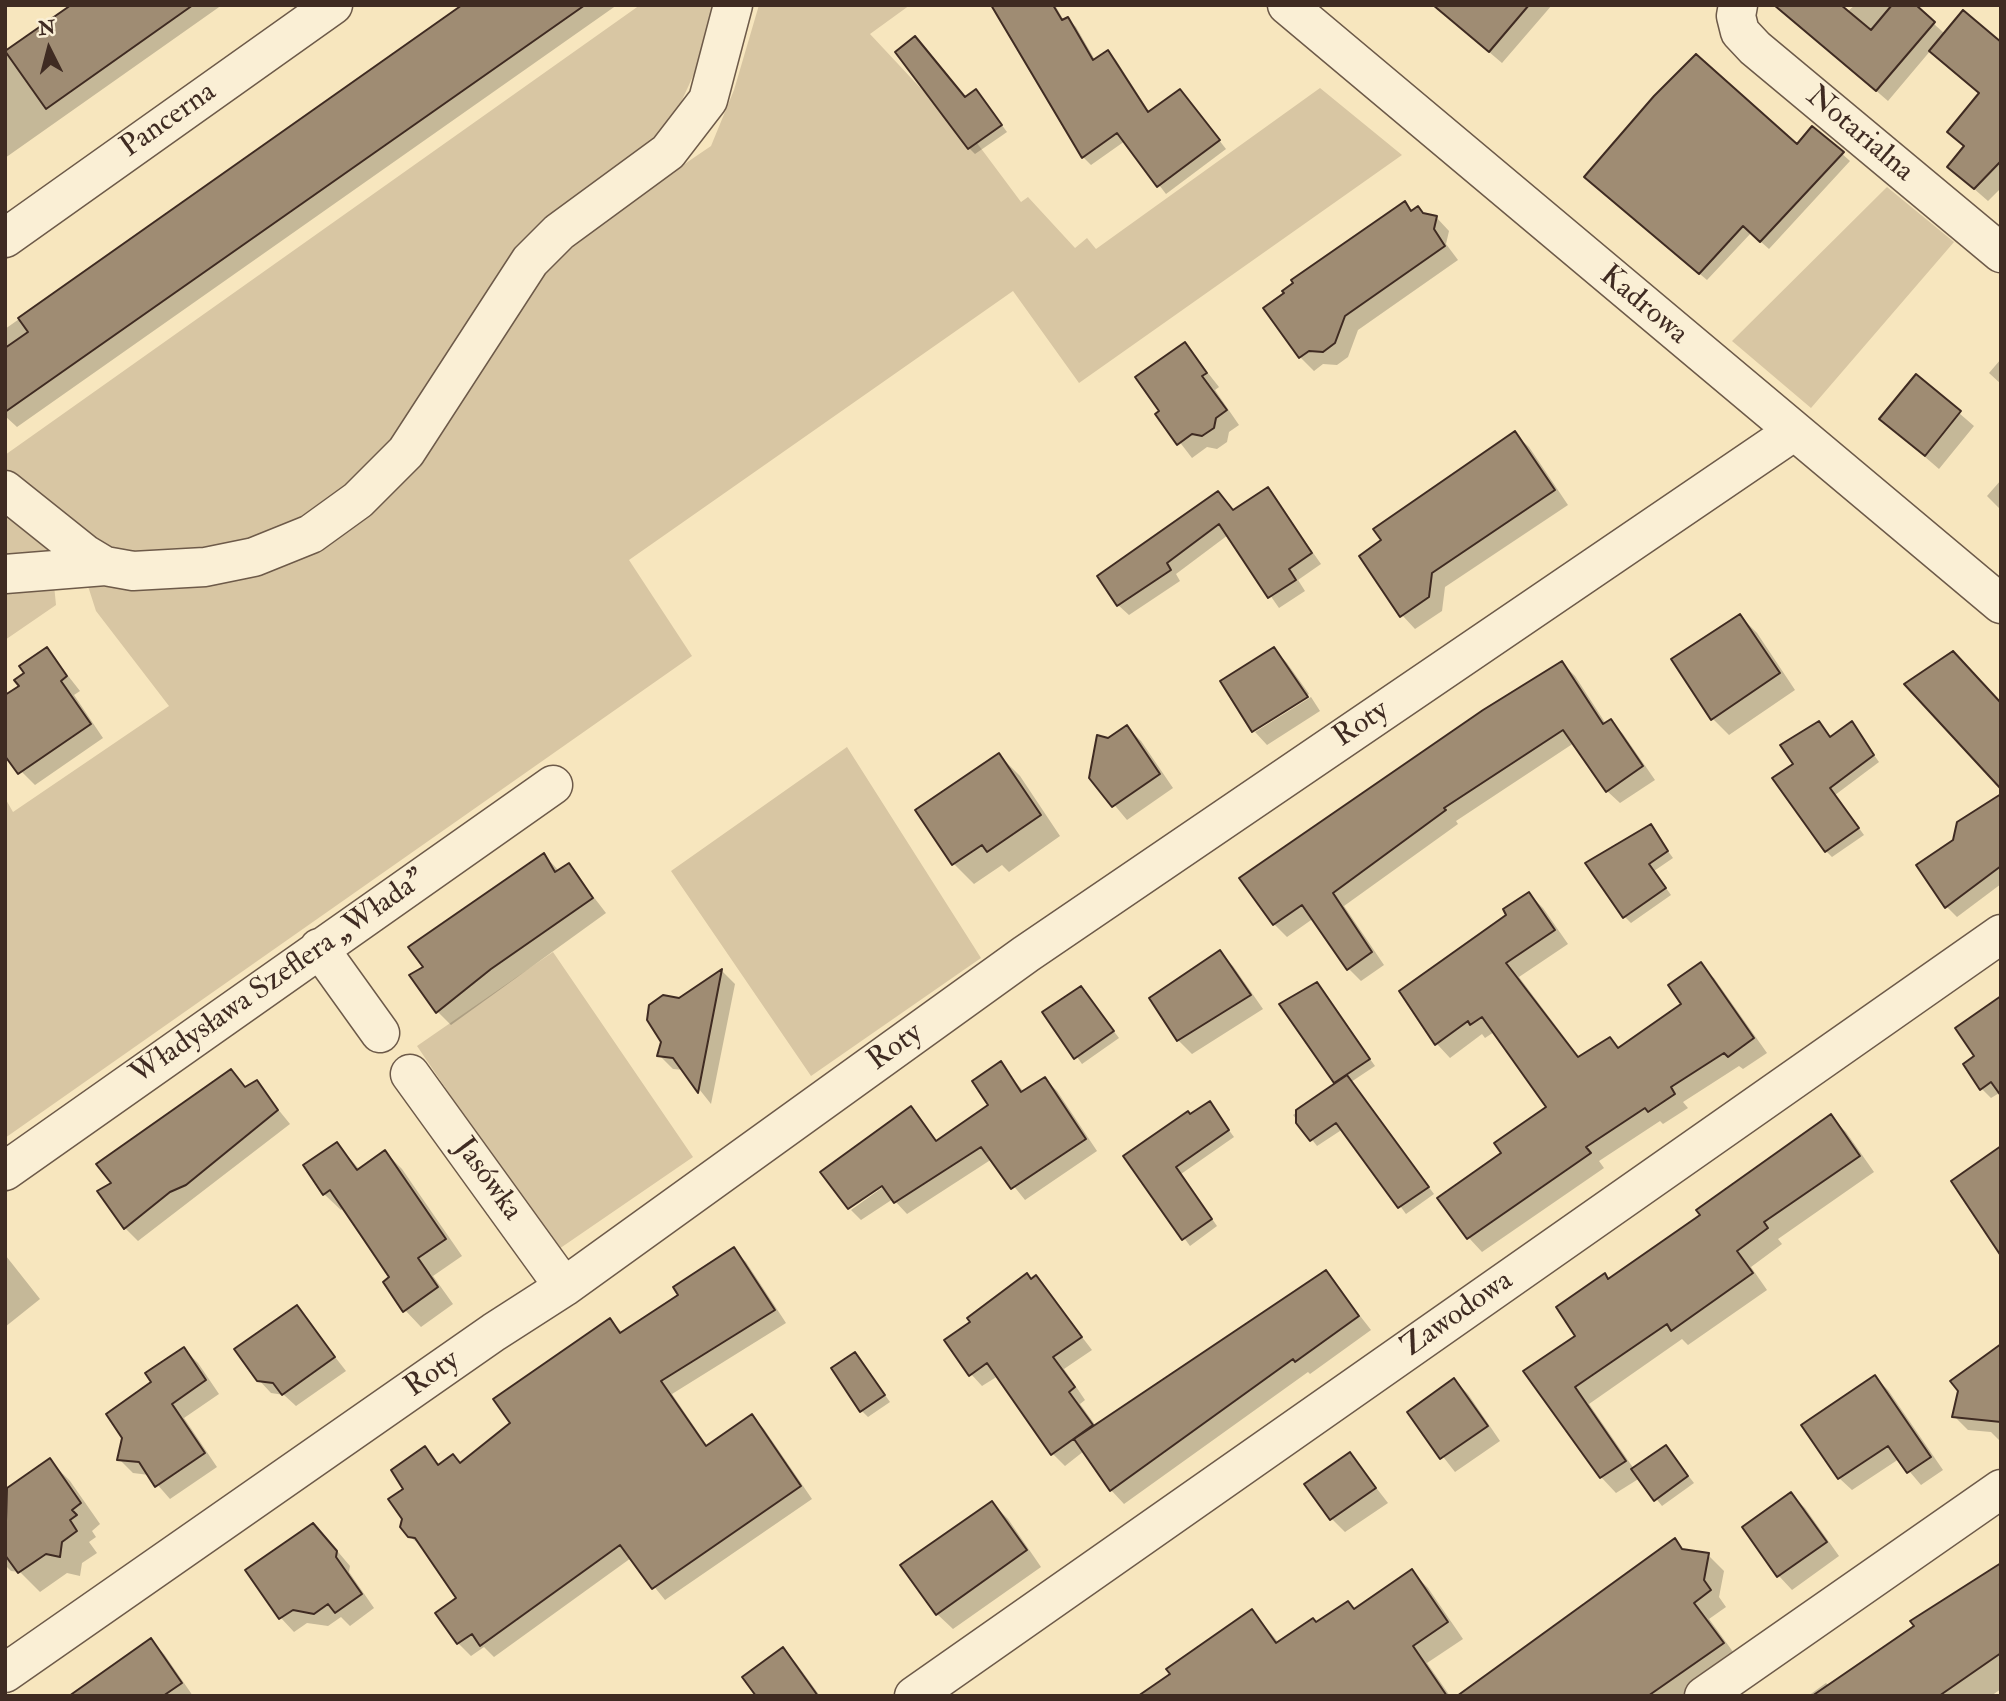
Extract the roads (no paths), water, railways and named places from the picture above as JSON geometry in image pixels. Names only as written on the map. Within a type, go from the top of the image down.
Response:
[{"type":"street","name":"Pancerna","points":[[5,237],[333,5]]},
{"type":"street","points":[[5,574],[105,566],[133,571],[205,567],[254,557],[311,534],[358,500],[406,452],[530,261],[559,232],[668,152],[708,100],[733,5]]},
{"type":"street","name":"Kadrowa","points":[[1287,5],[2001,604]]},
{"type":"street","name":"Notarialna","points":[[1738,5],[1736,16],[1741,32],[1755,48],[2001,253]]},
{"type":"street","name":"Roty","points":[[5,1674],[483,1340],[564,1287],[1026,954],[1793,432]]},
{"type":"street","points":[[5,490],[85,554],[105,566]]},
{"type":"street","name":"Władysława Szeflera „Włada”","points":[[5,1171],[553,785]]},
{"type":"street","name":"Zawodowa","points":[[914,1696],[2001,934]]},
{"type":"street","points":[[319,948],[380,1033]]},
{"type":"street","name":"Jasówka","points":[[410,1074],[564,1287]]},
{"type":"street","points":[[1704,1696],[2001,1489]]}]
